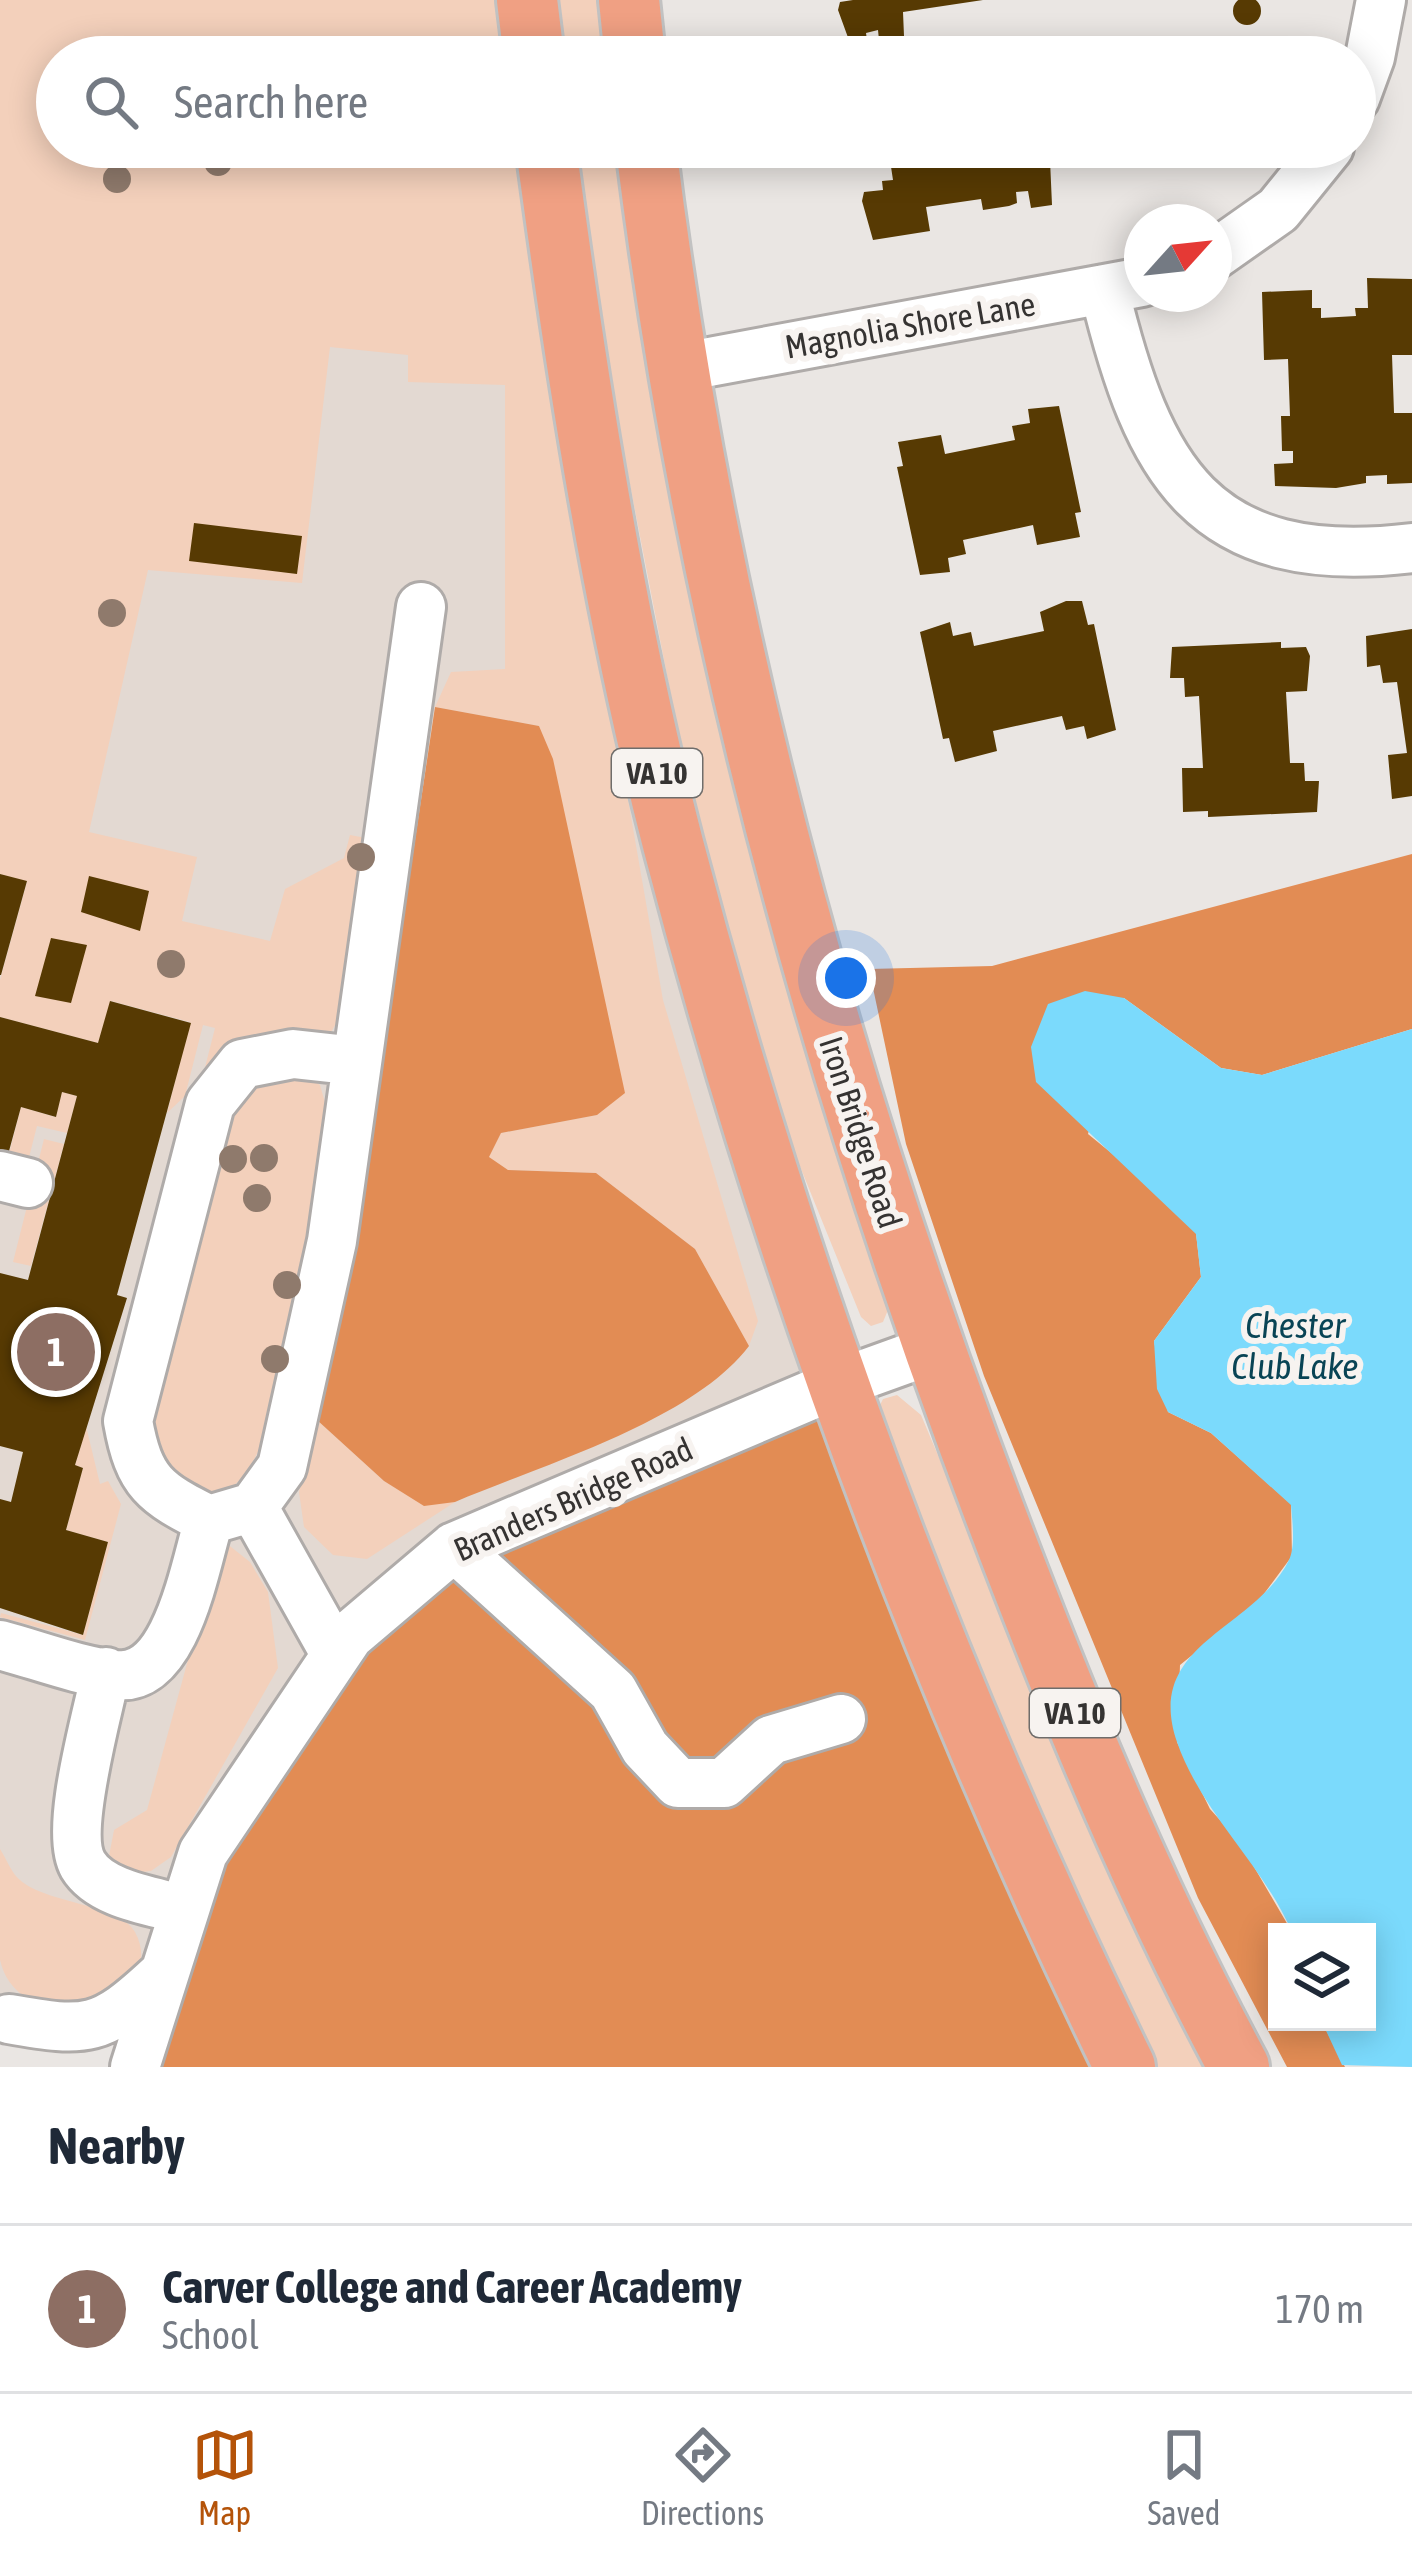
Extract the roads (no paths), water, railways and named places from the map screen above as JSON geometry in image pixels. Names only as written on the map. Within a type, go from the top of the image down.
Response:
[{"type":"main road","points":[[526,0],[531,36]]},
{"type":"main road","points":[[629,0],[633,36]]},
{"type":"main road","name":"VA 10","points":[[549,168],[592,450],[673,844],[837,1384],[975,1741],[1125,2067]]},
{"type":"main road","name":"Iron Bridge Road","points":[[649,168],[677,368],[713,562],[788,884],[875,1182],[1033,1618],[1121,1820],[1240,2067]]},
{"type":"street","points":[[1374,36],[1381,0]]},
{"type":"street","points":[[1232,242],[1278,210],[1312,168]]},
{"type":"street","points":[[1123,285],[1132,396],[1146,430],[1181,483],[1273,544],[1318,553],[1412,548]]},
{"type":"street","name":"Magnolia Shore Lane","points":[[677,368],[1123,285]]},
{"type":"street","points":[[0,1645],[121,1676],[144,1671],[168,1651],[231,1514],[282,1467],[332,1240],[421,607]]},
{"type":"street","points":[[335,1655],[231,1514],[161,1496],[136,1465],[128,1421],[210,1103],[242,1064],[293,1054],[357,1061]]},
{"type":"street","name":"Branders Bridge Road","points":[[134,2067],[203,1853],[349,1636],[454,1547],[837,1384],[934,1349]]},
{"type":"street","points":[[454,1547],[613,1691],[645,1748],[678,1784],[724,1783],[771,1740],[841,1719]]},
{"type":"street","points":[[106,1672],[76,1834],[83,1866],[110,1887],[184,1910]]},
{"type":"street","points":[[5,2011],[68,2030],[117,2018],[164,1974]]},
{"type":"street","points":[[5,2011],[40,2067]]},
{"type":"water","name":"Chester Club Lake","points":[[1085,991],[1124,998],[1221,1068],[1262,1075],[1412,1029],[1412,2067],[1342,2065],[1326,2031],[1376,2031],[1376,1923],[1287,1923],[1201,1792],[1177,1742],[1171,1709],[1175,1682],[1188,1660],[1273,1584],[1289,1560],[1291,1505],[1211,1433],[1168,1412],[1157,1389],[1154,1341],[1201,1277],[1196,1234],[1036,1082],[1031,1047],[1048,1004]]},
{"type":"place","name":"Carver College and Career Academy","points":[[56,1352]]}]
